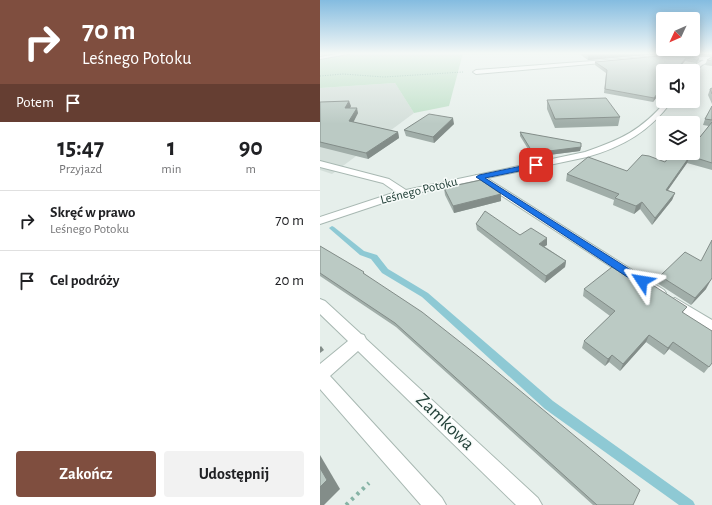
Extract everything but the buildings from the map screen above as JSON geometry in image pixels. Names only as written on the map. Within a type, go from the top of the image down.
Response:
[{"type":"street","name":"Leśnego Potoku","points":[[320,221],[404,193],[587,154],[612,146],[634,136],[644,129],[663,108]]},
{"type":"street","points":[[320,164],[386,181],[404,193]]},
{"type":"street","name":"Zamkowa","points":[[320,305],[359,340],[531,505]]},
{"type":"street","points":[[359,340],[320,376],[435,505]]},
{"type":"lane","points":[[479,177],[712,326]]},
{"type":"path","points":[[378,77],[392,77]]},
{"type":"path","points":[[346,505],[369,483]]},
{"type":"shaded area","points":[[395,83],[414,113],[332,174],[320,170],[320,88]]},
{"type":"green space","points":[[320,77],[457,77],[449,106],[414,113],[395,83],[320,88]]},
{"type":"waterway","points":[[332,228],[362,253],[374,257],[385,271],[425,295],[549,405],[689,505]]},
{"type":"route","points":[[536,165],[479,177],[642,281]]}]
